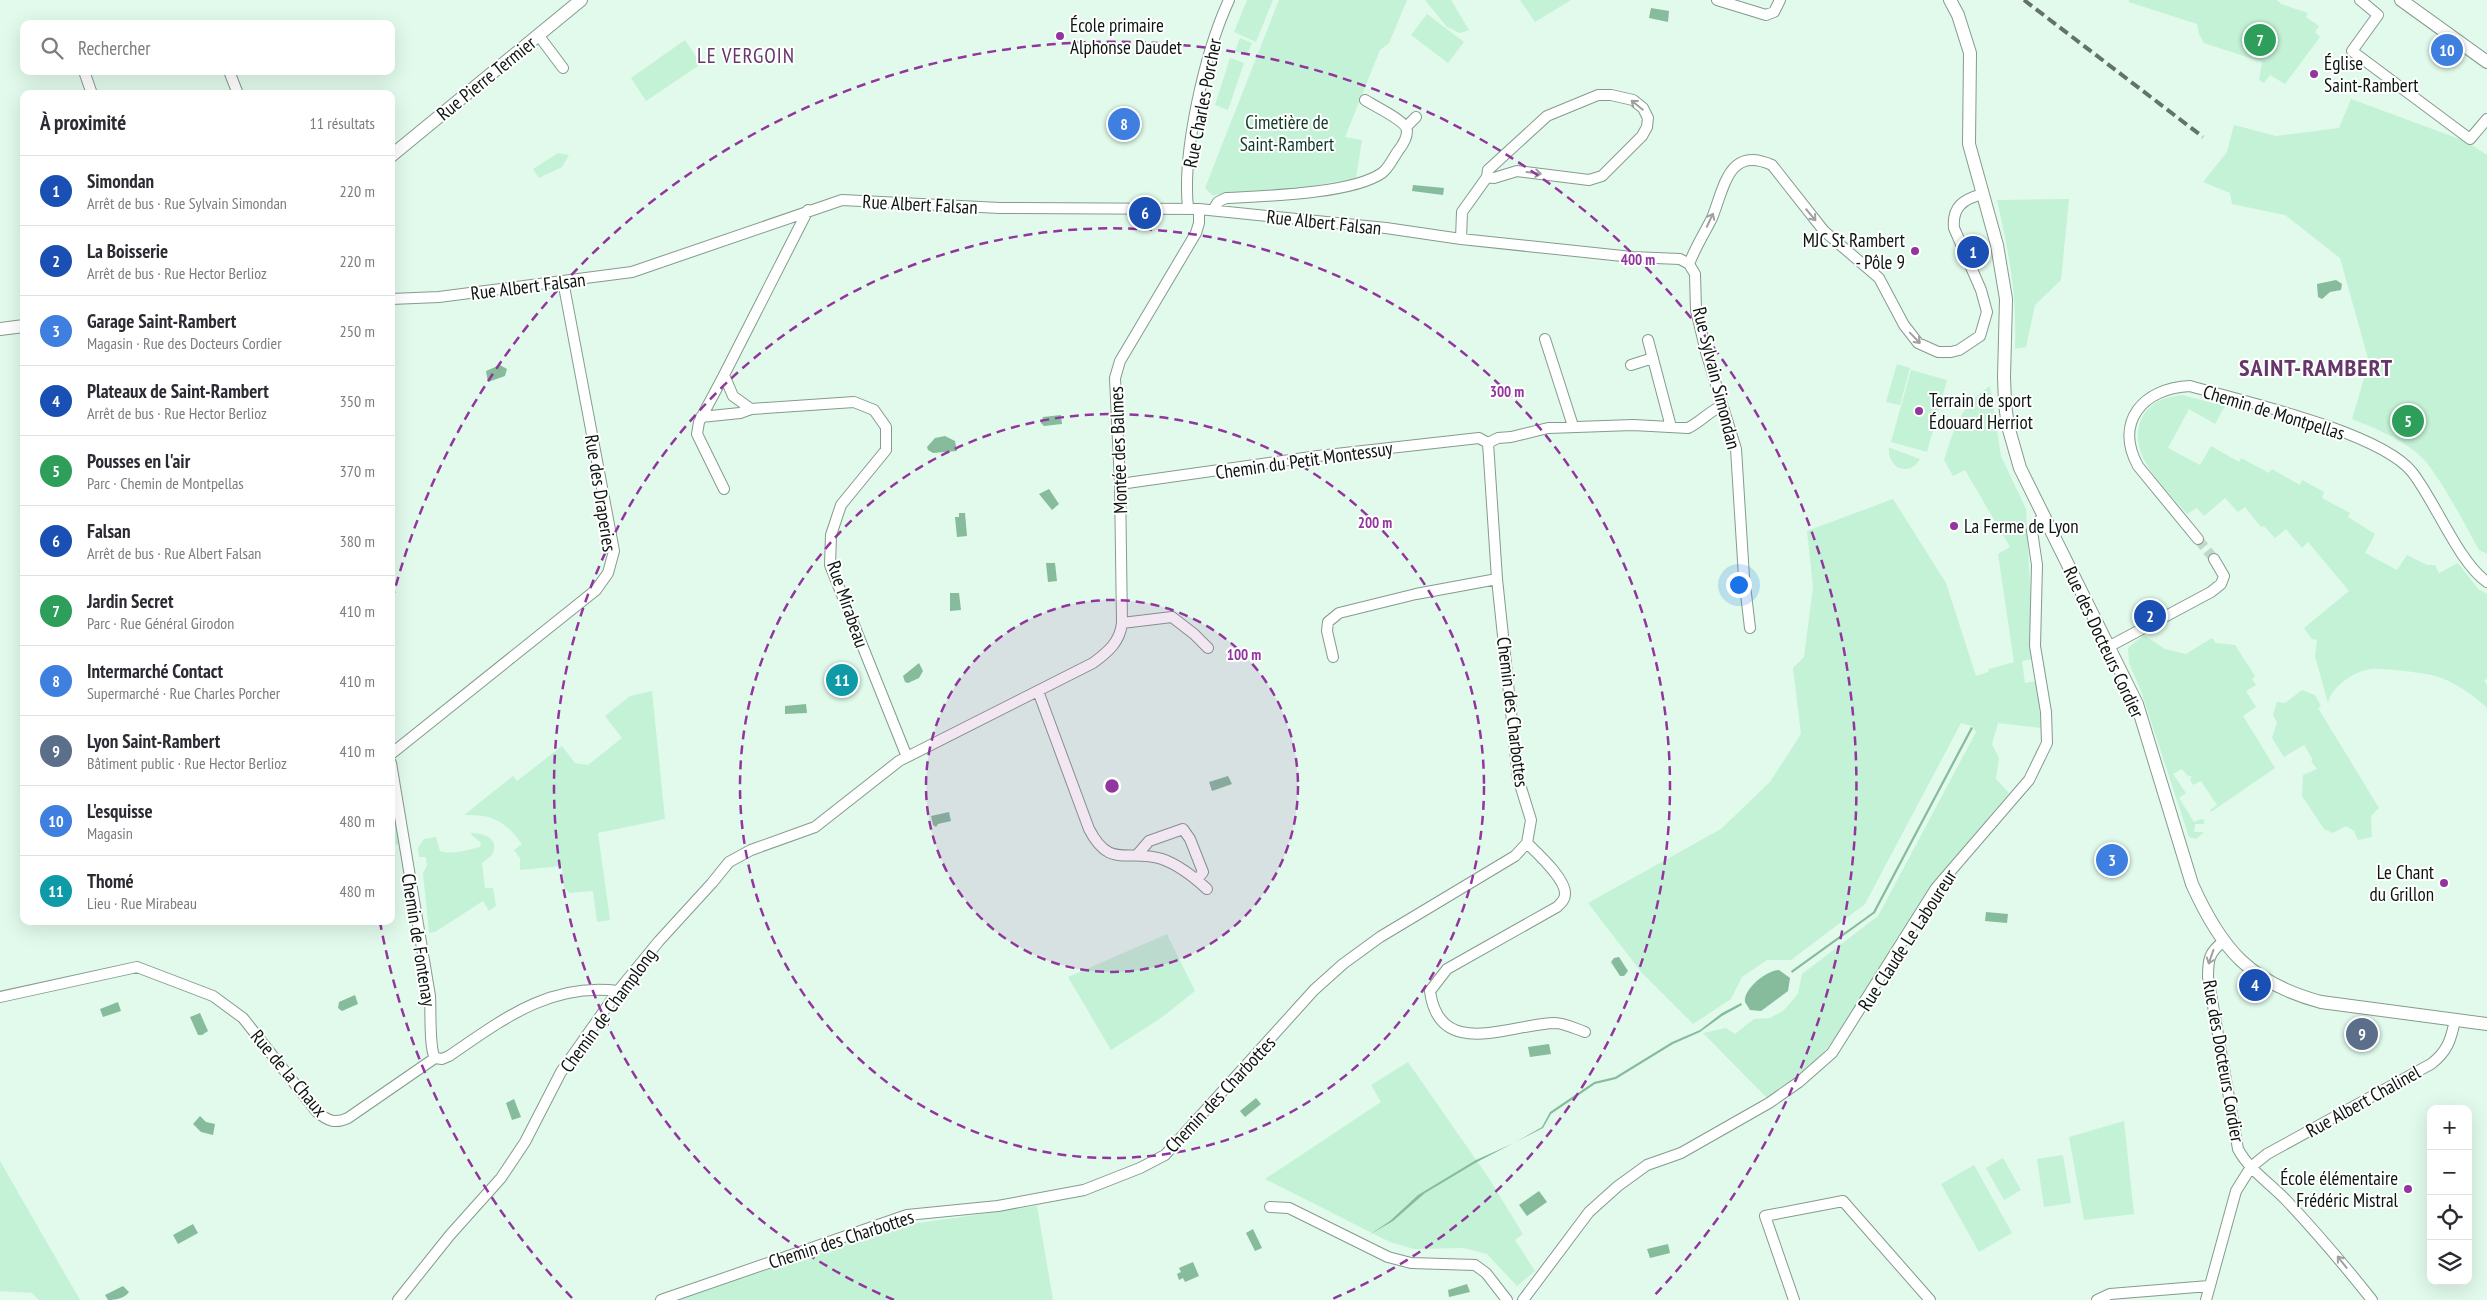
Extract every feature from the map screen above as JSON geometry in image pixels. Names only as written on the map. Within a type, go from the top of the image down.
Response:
[{"type":"street","name":"Rue Pierre Termier","points":[[395,153],[581,0]]},
{"type":"street","name":"Rue Charles Porcher","points":[[1188,208],[1189,168],[1204,76],[1216,28],[1229,0]]},
{"type":"street","points":[[1717,0],[1766,15],[1774,12],[1780,0]]},
{"type":"street","name":"Rue des Docteurs Cordier","points":[[1950,0],[1964,29],[1970,53],[1969,144],[1998,245],[2006,299],[2004,377],[2008,426],[2020,468],[2110,646],[2137,704],[2192,884],[2204,911],[2223,942],[2212,950],[2208,964],[2208,977],[2238,1149],[2251,1167],[2236,1190],[2206,1300]]},
{"type":"street","points":[[2360,0],[2378,15],[2352,51],[2470,139],[2487,119]]},
{"type":"street","points":[[2401,0],[2487,62]]},
{"type":"street","points":[[539,36],[564,64],[559,78]]},
{"type":"street","points":[[85,75],[91,90]]},
{"type":"street","points":[[231,75],[236,90]]},
{"type":"street","points":[[1461,239],[1462,212],[1486,177],[1488,170],[1547,116],[1583,100],[1604,95],[1633,100],[1643,108],[1648,118],[1647,127],[1642,136],[1602,176],[1589,180],[1517,171],[1494,178],[1486,177]]},
{"type":"street","points":[[1213,210],[1218,202],[1226,198],[1306,193],[1363,182],[1384,172],[1404,142],[1408,132],[1406,127],[1396,118],[1365,100]]},
{"type":"street","points":[[1406,127],[1416,117]]},
{"type":"street","points":[[1689,264],[1735,166],[1749,160],[1761,160],[1772,166],[1824,231],[1878,278],[1904,325],[1918,342],[1938,352],[1951,352],[1959,350],[1980,336],[1987,312],[1981,290],[1954,228],[1953,217],[1956,208],[1969,198],[1983,194]]},
{"type":"street","name":"Rue Albert Falsan","points":[[395,299],[439,297],[632,272],[808,210],[842,200],[1000,208],[1188,208],[1632,257],[1680,259],[1689,264]]},
{"type":"street","name":"Montée des Balmes","points":[[873,779],[906,757],[1093,663],[1110,650],[1121,634],[1120,484],[1115,378],[1120,360],[1196,233],[1199,223],[1199,209]]},
{"type":"street","points":[[724,489],[697,434],[701,417],[808,210]]},
{"type":"street","name":"Rue Sylvain Simondan","points":[[1689,264],[1695,274],[1696,310],[1722,406],[1736,449],[1739,468],[1744,577],[1750,628]]},
{"type":"street","name":"Rue des Draperies","points":[[395,751],[596,590],[608,573],[614,551],[563,282]]},
{"type":"street","points":[[0,329],[20,326]]},
{"type":"street","points":[[1546,338],[1573,426]]},
{"type":"street","points":[[1648,340],[1671,427]]},
{"type":"street","points":[[1631,365],[1653,358]]},
{"type":"street","points":[[724,375],[733,396],[751,409]]},
{"type":"street","name":"Chemin de Montpellas","points":[[2198,540],[2138,466],[2131,452],[2129,436],[2132,419],[2139,408],[2161,390],[2174,386],[2190,386],[2313,422],[2352,436],[2396,456],[2411,471],[2434,504],[2467,562],[2478,576],[2487,582]]},
{"type":"street","name":"Rue Mirabeau","points":[[701,417],[740,413],[751,409],[854,402],[874,410],[886,427],[886,450],[841,505],[830,535],[830,565],[906,757]]},
{"type":"street","points":[[1488,443],[1498,438],[1511,437],[1548,428],[1573,426],[1633,425],[1688,428],[1697,424],[1711,410],[1722,406]]},
{"type":"street","name":"Chemin du Petit Montessuy","points":[[1120,484],[1405,446],[1478,438],[1488,443]]},
{"type":"street","name":"Chemin des Charbottes","points":[[660,1300],[907,1215],[998,1206],[1084,1190],[1149,1164],[1165,1155],[1314,990],[1343,964],[1380,937],[1515,856],[1528,843],[1530,820],[1518,778],[1498,579],[1488,443]]},
{"type":"street","name":"Rue Claude Le Laboureur","points":[[1523,1300],[1589,1212],[1618,1186],[1647,1165],[1681,1153],[1769,1103],[1800,1082],[1832,1054],[1936,888],[2029,780],[2047,743],[2046,712],[2035,646],[2037,565],[2032,531],[2043,516]]},
{"type":"street","points":[[2110,646],[2221,584],[2224,576],[2214,559]]},
{"type":"street","points":[[1333,657],[1327,631],[1328,622],[1340,613],[1416,594],[1498,579]]},
{"type":"street","points":[[1122,623],[1172,617],[1208,648]]},
{"type":"street","points":[[1038,691],[1095,840],[1102,849],[1123,857],[1137,855],[1162,859],[1188,873],[1207,889]]},
{"type":"street","name":"Chemin de Champlong","points":[[398,1300],[450,1235],[501,1178],[525,1142],[561,1072],[618,991],[659,941],[712,884],[729,862],[751,850],[815,827],[873,779]]},
{"type":"street","name":"Chemin de Fontenay","points":[[395,787],[430,996],[431,1051],[435,1058]]},
{"type":"street","points":[[1137,855],[1149,841],[1183,829],[1190,839],[1203,872],[1197,880]]},
{"type":"street","points":[[1528,843],[1560,879],[1566,892],[1564,900],[1557,907],[1447,969],[1430,991],[1432,1004],[1438,1017],[1445,1023],[1456,1031],[1470,1035],[1557,1023],[1584,1032]]},
{"type":"street","points":[[2223,942],[2235,957],[2257,975],[2300,997],[2321,1002],[2487,1024]]},
{"type":"street","name":"Rue de la Chaux","points":[[0,997],[137,968],[213,996],[243,1018],[317,1112],[333,1122],[348,1118],[435,1058],[442,1059],[449,1056],[512,1014],[533,1004],[556,995],[596,988],[618,991]]},
{"type":"street","name":"Rue Albert Chalinel","points":[[2251,1167],[2267,1154],[2431,1064],[2442,1056],[2449,1046],[2455,1020]]},
{"type":"street","points":[[2251,1167],[2264,1178],[2324,1242],[2372,1300]]},
{"type":"street","points":[[1794,1300],[1765,1216],[1843,1201],[1930,1300]]},
{"type":"street","points":[[1270,1207],[1289,1208],[1388,1257],[1411,1263],[1475,1265],[1486,1273],[1507,1300]]},
{"type":"street","points":[[2097,1300],[2110,1294],[2209,1286]]},
{"type":"green space","points":[[1247,0],[1273,0],[1256,42],[1234,32]]},
{"type":"green space","name":"Cimetière de Saint-Rambert","points":[[1279,0],[1407,0],[1389,43],[1380,50],[1345,137],[1362,140],[1356,178],[1285,191],[1212,195],[1205,188]]},
{"type":"green space","points":[[1425,0],[1451,0],[1469,30],[1460,33],[1447,27]]},
{"type":"green space","points":[[1520,0],[1571,0],[1535,22]]},
{"type":"green space","points":[[2129,0],[2277,0],[2281,4],[2308,13],[2306,17],[2319,26],[2315,32],[2320,37],[2285,84],[2270,75],[2264,83],[2259,80],[2262,62],[2204,43],[2199,34],[2197,24],[2129,2]]},
{"type":"green space","points":[[1427,14],[1464,42],[1448,63],[1411,35]]},
{"type":"green space","points":[[1240,38],[1252,43],[1247,55],[1235,51]]},
{"type":"green space","points":[[685,40],[701,64],[646,101],[631,78]]},
{"type":"green space","points":[[1230,58],[1244,63],[1228,110],[1215,105]]},
{"type":"green space","points":[[2351,99],[2465,141],[2487,155],[2487,554],[2479,550],[2433,471],[2417,453],[2410,447],[2377,429],[2352,419],[2369,362],[2340,258],[2285,215],[2232,204],[2230,193],[2203,182],[2227,152],[2234,125],[2276,136],[2339,128]]},
{"type":"green space","points":[[558,153],[569,155],[562,167],[539,178],[533,169]]},
{"type":"green space","points":[[2069,199],[2061,280],[2035,305],[2026,347],[2015,349],[2015,310],[2011,273],[1997,200]]},
{"type":"green space","points":[[1897,364],[1910,368],[1900,405],[1886,402]]},
{"type":"green space","name":"Terrain de sport Édouard Herriot","points":[[1911,370],[1947,380],[1927,452],[1891,442]]},
{"type":"green space","points":[[1990,386],[2001,456],[2026,509],[2034,659],[2022,661],[2025,683],[2037,681],[2041,728],[1998,723],[1992,744],[1999,758],[1996,779],[2009,793],[1932,885],[1842,1029],[1815,1063],[1768,1099],[1703,1033],[1726,1028],[1735,1034],[1754,1019],[1770,1018],[1783,1011],[1798,994],[1802,974],[1878,916],[1976,732],[1972,726],[1961,723],[1865,904],[1791,960],[1767,960],[1742,977],[1731,999],[1693,1024],[1642,973],[1588,903],[1721,829],[1770,782],[1801,734],[1793,668],[1804,657],[1813,587],[1807,531],[1893,499],[1946,583],[1976,676],[1988,672],[1989,669],[2014,662],[1998,554],[2010,547],[1965,470],[1953,476],[1944,460],[1960,418],[1972,401]]},
{"type":"green space","points":[[2182,395],[2225,406],[2215,424],[2189,409],[2168,448],[2200,465],[2211,446],[2239,462],[2241,458],[2269,473],[2272,469],[2300,485],[2302,480],[2324,492],[2322,498],[2350,513],[2348,517],[2375,534],[2365,553],[2397,570],[2407,555],[2427,565],[2435,565],[2439,573],[2458,563],[2478,589],[2487,594],[2487,678],[2484,681],[2487,685],[2487,708],[2463,689],[2442,678],[2376,669],[2364,670],[2351,676],[2338,686],[2328,703],[2315,656],[2317,640],[2312,639],[2304,628],[2349,591],[2308,542],[2302,548],[2286,529],[2275,538],[2264,526],[2261,527],[2245,507],[2238,512],[2225,498],[2204,516],[2197,508],[2187,514],[2168,493],[2143,456],[2138,443],[2138,430],[2143,416],[2155,403]]},
{"type":"green space","points":[[1889,448],[1920,459],[1911,468],[1900,468],[1892,461],[1889,455]]},
{"type":"green space","points":[[2144,635],[2165,649],[2186,654],[2212,638],[2216,643],[2235,645],[2255,676],[2252,679],[2256,685],[2246,691],[2256,707],[2243,716],[2275,768],[2211,812],[2210,810],[2217,805],[2201,781],[2193,785],[2190,780],[2192,777],[2187,775],[2182,769],[2173,774],[2186,793],[2179,798],[2194,822],[2201,819],[2204,820],[2204,824],[2195,824],[2194,832],[2204,832],[2196,839],[2189,837],[2141,691],[2129,663],[2128,648]]},
{"type":"green space","points":[[2302,690],[2315,695],[2321,706],[2318,708],[2379,808],[2371,816],[2372,837],[2358,840],[2354,831],[2346,826],[2333,833],[2324,829],[2302,796],[2303,775],[2317,769],[2311,761],[2313,760],[2304,745],[2284,757],[2272,738],[2277,722],[2273,715],[2277,702],[2285,703]]},
{"type":"green space","points":[[652,691],[665,819],[598,833],[610,920],[597,922],[593,891],[570,893],[564,888],[562,866],[520,870],[520,858],[514,850],[522,844],[504,824],[483,816],[464,815],[513,776],[517,781],[562,746],[575,763],[588,765],[622,738],[605,716],[630,696]]},
{"type":"green space","points":[[395,817],[400,844],[395,845]]},
{"type":"green space","points":[[470,833],[485,835],[494,844],[492,855],[482,863],[485,888],[493,888],[496,906],[489,911],[483,901],[435,932],[429,933],[423,873],[427,866],[426,857],[419,857],[418,848],[424,839],[436,837],[440,851],[465,851],[480,847],[481,843]]},
{"type":"green space","points":[[1167,934],[1195,991],[1161,1018],[1111,1050],[1068,977]]},
{"type":"green space","points":[[1408,1062],[1488,1177],[1523,1234],[1515,1240],[1535,1271],[1517,1286],[1487,1254],[1463,1248],[1414,1249],[1390,1242],[1265,1179],[1381,1102],[1371,1085]]},
{"type":"green space","points":[[2124,1121],[2134,1214],[2084,1220],[2069,1137]]},
{"type":"green space","points":[[2063,1155],[2071,1203],[2044,1207],[2037,1159]]},
{"type":"green space","points":[[2003,1158],[2021,1190],[2004,1200],[1986,1168]]},
{"type":"green space","points":[[0,1161],[80,1300],[39,1300],[32,1293],[0,1291]]},
{"type":"green space","points":[[1974,1165],[2012,1233],[1979,1252],[1941,1184]]},
{"type":"green space","points":[[1037,1206],[1053,1300],[671,1300],[912,1224]]},
{"type":"shaded area","points":[[1651,8],[1669,11],[1668,22],[1649,18]]},
{"type":"shaded area","points":[[1413,185],[1444,188],[1443,195],[1412,191]]},
{"type":"shaded area","points":[[2336,280],[2342,284],[2341,290],[2330,292],[2322,299],[2318,297],[2317,284]]},
{"type":"shaded area","points":[[500,365],[507,369],[505,376],[488,382],[486,371]]},
{"type":"shaded area","points":[[1061,415],[1062,424],[1044,426],[1041,423],[1043,417]]},
{"type":"shaded area","points":[[945,436],[955,441],[957,451],[933,453],[928,450],[927,447],[935,438]]},
{"type":"shaded area","points":[[1049,489],[1059,504],[1052,510],[1039,494]]},
{"type":"shaded area","points":[[959,513],[965,513],[967,536],[957,537],[955,517],[959,517]]},
{"type":"shaded area","points":[[1046,563],[1055,563],[1057,581],[1048,582]]},
{"type":"shaded area","points":[[950,593],[959,593],[961,610],[950,611]]},
{"type":"shaded area","points":[[919,663],[923,671],[919,678],[908,683],[905,682],[903,676]]},
{"type":"shaded area","points":[[806,704],[807,713],[785,714],[785,706]]},
{"type":"shaded area","points":[[1971,727],[1973,728],[1875,913],[1792,973],[1791,971],[1873,912]]},
{"type":"shaded area","points":[[1228,776],[1232,784],[1212,791],[1209,782]]},
{"type":"shaded area","points":[[949,812],[951,821],[938,824],[936,827],[933,825],[931,816]]},
{"type":"shaded area","points":[[1986,912],[2008,914],[2007,923],[1985,921]]},
{"type":"shaded area","points":[[1619,957],[1628,971],[1624,976],[1620,976],[1611,962],[1614,958]]},
{"type":"shaded area","points":[[1779,970],[1790,978],[1788,991],[1761,1011],[1750,1010],[1745,1002],[1745,997],[1752,986],[1768,973]]},
{"type":"shaded area","points":[[355,995],[358,1004],[342,1011],[338,1008],[339,1002]]},
{"type":"shaded area","points":[[118,1002],[121,1011],[103,1017],[100,1009]]},
{"type":"shaded area","points":[[1741,1003],[1742,1005],[1722,1016],[1700,1032],[1673,1044],[1616,1079],[1595,1084],[1551,1114],[1543,1128],[1515,1142],[1542,1127],[1550,1112],[1594,1082],[1615,1077],[1672,1042],[1700,1030],[1722,1013]]},
{"type":"shaded area","points":[[200,1013],[208,1031],[198,1035],[190,1017]]},
{"type":"shaded area","points":[[1549,1044],[1551,1054],[1530,1057],[1528,1047]]},
{"type":"shaded area","points":[[1256,1098],[1261,1104],[1245,1117],[1240,1111]]},
{"type":"shaded area","points":[[514,1099],[521,1117],[512,1120],[506,1103]]},
{"type":"shaded area","points":[[200,1116],[206,1122],[215,1124],[213,1135],[201,1132],[193,1124]]},
{"type":"shaded area","points":[[1513,1143],[1425,1193],[1393,1221],[1369,1235],[1390,1221],[1418,1195],[1476,1160]]},
{"type":"shaded area","points":[[1539,1191],[1547,1202],[1527,1216],[1519,1205]]},
{"type":"shaded area","points":[[193,1224],[198,1233],[178,1244],[173,1235]]},
{"type":"shaded area","points":[[1253,1229],[1262,1248],[1255,1251],[1246,1233]]},
{"type":"shaded area","points":[[1668,1244],[1670,1253],[1650,1258],[1647,1249]]},
{"type":"shaded area","points":[[1193,1262],[1199,1276],[1185,1282],[1183,1278],[1179,1280],[1177,1274],[1181,1272],[1179,1268]]},
{"type":"shaded area","points":[[1467,1284],[1470,1292],[1449,1297],[1448,1290]]},
{"type":"shaded area","points":[[123,1286],[129,1292],[125,1296],[108,1300],[105,1295]]},
{"type":"tunnel","points":[[2198,539],[2214,559]]},
{"type":"railway","points":[[2024,0],[2203,137]]},
{"type":"place","name":"École primaire Alphonse Daudet","points":[[1060,36]]},
{"type":"place","name":"Jardin Secret","points":[[2260,40]]},
{"type":"place","name":"L'esquisse","points":[[2447,50]]},
{"type":"place","name":"Église Saint-Rambert","points":[[2314,74]]},
{"type":"place","name":"Intermarché Contact","points":[[1124,124]]},
{"type":"place","name":"Falsan","points":[[1145,213]]},
{"type":"place","name":"MJC St Rambert - Pôle 9","points":[[1915,251]]},
{"type":"place","name":"Simondan","points":[[1973,252]]},
{"type":"place","name":"Terrain de sport Édouard Herriot","points":[[1919,411]]},
{"type":"place","name":"Pousses en l'air","points":[[2408,421]]},
{"type":"place","name":"La Ferme de Lyon","points":[[1954,526]]},
{"type":"place","name":"La Boisserie","points":[[2150,616]]},
{"type":"place","name":"Thomé","points":[[842,680]]},
{"type":"place","name":"Garage Saint-Rambert","points":[[2112,860]]},
{"type":"place","name":"Le Chant du Grillon","points":[[2444,883]]},
{"type":"place","name":"Plateaux de Saint-Rambert","points":[[2255,985]]},
{"type":"place","name":"Lyon Saint-Rambert","points":[[2362,1034]]},
{"type":"place","name":"École élémentaire Frédéric Mistral","points":[[2408,1189]]},
{"type":"district","name":"LE VERGOIN","points":[[746,55]]},
{"type":"district","name":"SAINT-RAMBERT","points":[[2316,367]]}]
